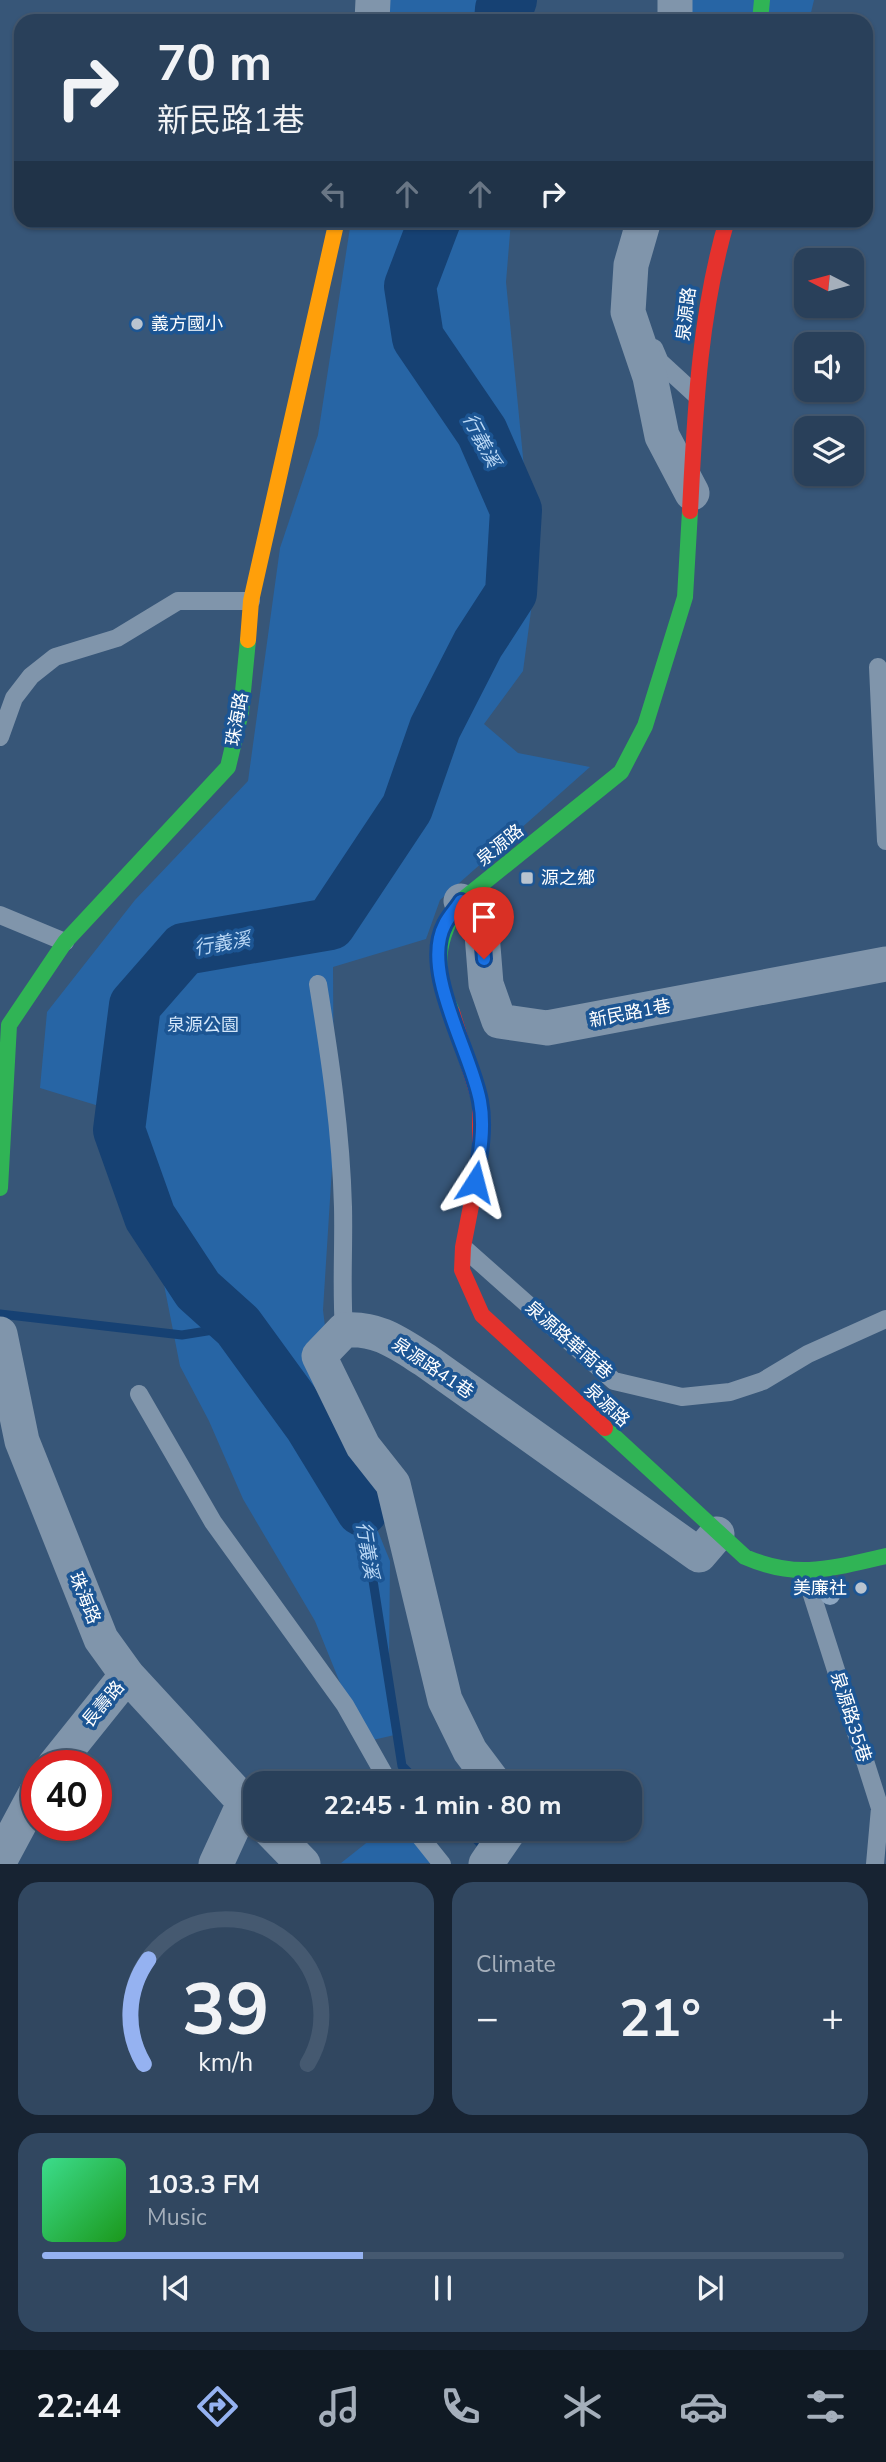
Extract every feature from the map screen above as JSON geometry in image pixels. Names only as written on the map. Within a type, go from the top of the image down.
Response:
[{"type":"street","name":"珠海路","points":[[0,1188],[5,1026],[65,942],[228,767],[240,712],[251,601],[335,228]]},
{"type":"street","points":[[642,228],[631,265],[628,312],[650,377],[662,436],[692,493]]},
{"type":"street","name":"泉源路","points":[[725,228],[711,274],[696,395],[685,597],[645,726],[621,772],[461,901],[444,926],[440,950],[441,990],[456,1021],[480,1101],[480,1160],[463,1247],[462,1270],[482,1315],[745,1557],[770,1569],[804,1573],[886,1556]]},
{"type":"street","name":"新民路1巷","points":[[461,901],[482,934],[486,984],[499,1021],[547,1028],[886,964]]},
{"type":"street","name":"泉源路41巷","points":[[344,1330],[362,1328],[381,1333],[425,1360],[699,1555],[717,1534]]},
{"type":"street","points":[[344,1330],[319,1356],[363,1446],[393,1484],[445,1700],[470,1751],[485,1771]]},
{"type":"street","name":"珠海路","points":[[0,1334],[22,1441],[101,1639],[127,1675],[243,1801]]},
{"type":"street","name":"長壽路","points":[[67,1750],[127,1675]]},
{"type":"street","points":[[216,1864],[243,1820]]},
{"type":"street","points":[[0,1860],[21,1821]]},
{"type":"street","points":[[281,1841],[303,1864]]},
{"type":"street","points":[[486,1864],[502,1841]]},
{"type":"lane","points":[[630,282],[660,362],[696,395]]},
{"type":"lane","points":[[0,737],[15,698],[31,676],[55,657],[117,638],[177,601],[251,601]]},
{"type":"lane","points":[[878,667],[886,841]]},
{"type":"lane","points":[[0,915],[65,942]]},
{"type":"lane","points":[[318,984],[338,1109],[343,1209],[340,1282],[344,1330]]},
{"type":"lane","name":"泉源路華南巷","points":[[463,1247],[614,1381],[682,1397],[730,1392],[763,1381],[808,1354],[886,1319]]},
{"type":"lane","points":[[139,1394],[213,1522],[345,1705],[382,1771]]},
{"type":"lane","name":"泉源路35巷","points":[[804,1573],[880,1808],[875,1864]]},
{"type":"lane","points":[[424,1841],[442,1864]]},
{"type":"green space","points":[[383,0],[532,0],[531,14],[381,14]]},
{"type":"green space","points":[[659,0],[814,0],[811,14],[660,14]]},
{"type":"green space","name":"泉源公園","points":[[350,228],[510,228],[506,282],[535,581],[523,671],[484,724],[518,753],[590,767],[440,900],[426,939],[333,967],[334,1136],[323,1310],[338,1433],[390,1561],[389,1666],[399,1734],[364,1742],[315,1621],[243,1499],[209,1421],[180,1366],[147,1198],[99,1106],[40,1088],[47,1012],[135,900],[248,781],[280,548],[318,435]]},
{"type":"green space","points":[[369,1841],[416,1841],[432,1863],[341,1863]]},
{"type":"waterway","name":"行義溪","points":[[501,14],[501,9],[511,0]]},
{"type":"waterway","name":"行義溪","points":[[362,1510],[310,1425],[238,1326],[198,1290],[150,1217],[119,1130],[135,1005],[184,949],[330,924],[407,808],[435,728],[478,644],[511,593],[516,510],[482,432],[418,338],[410,286],[432,228]]},
{"type":"waterway","points":[[0,1314],[182,1335],[238,1326]]},
{"type":"waterway","name":"行義溪","points":[[362,1510],[402,1766],[407,1771]]},
{"type":"waterway","name":"行義溪","points":[[478,1841],[487,1850]]},
{"type":"traffic: fast","points":[[761,14],[762,0]]},
{"type":"traffic: fast","points":[[452,1012],[441,983],[440,955],[446,928],[461,901],[621,772],[645,726],[685,597],[690,511]]},
{"type":"traffic: fast","points":[[0,1188],[9,1025],[65,942],[228,767],[241,712],[248,640]]},
{"type":"traffic: fast","points":[[605,1428],[745,1557],[782,1568],[816,1570],[886,1556]]},
{"type":"traffic: slow","points":[[248,640],[251,601],[335,228]]},
{"type":"traffic: jam","points":[[690,511],[704,328],[725,228]]},
{"type":"traffic: jam","points":[[452,1012],[480,1101],[480,1160],[463,1247],[462,1270],[482,1315],[605,1428]]},
{"type":"place","name":"義方國小","points":[[137,324]]},
{"type":"place","name":"源之鄉","points":[[527,878]]},
{"type":"place","name":"美廉社","points":[[861,1588]]},
{"type":"route","points":[[475,1182],[482,1131],[480,1101],[456,1021],[441,990],[440,950],[444,926],[461,901],[482,934],[484,959]]}]
